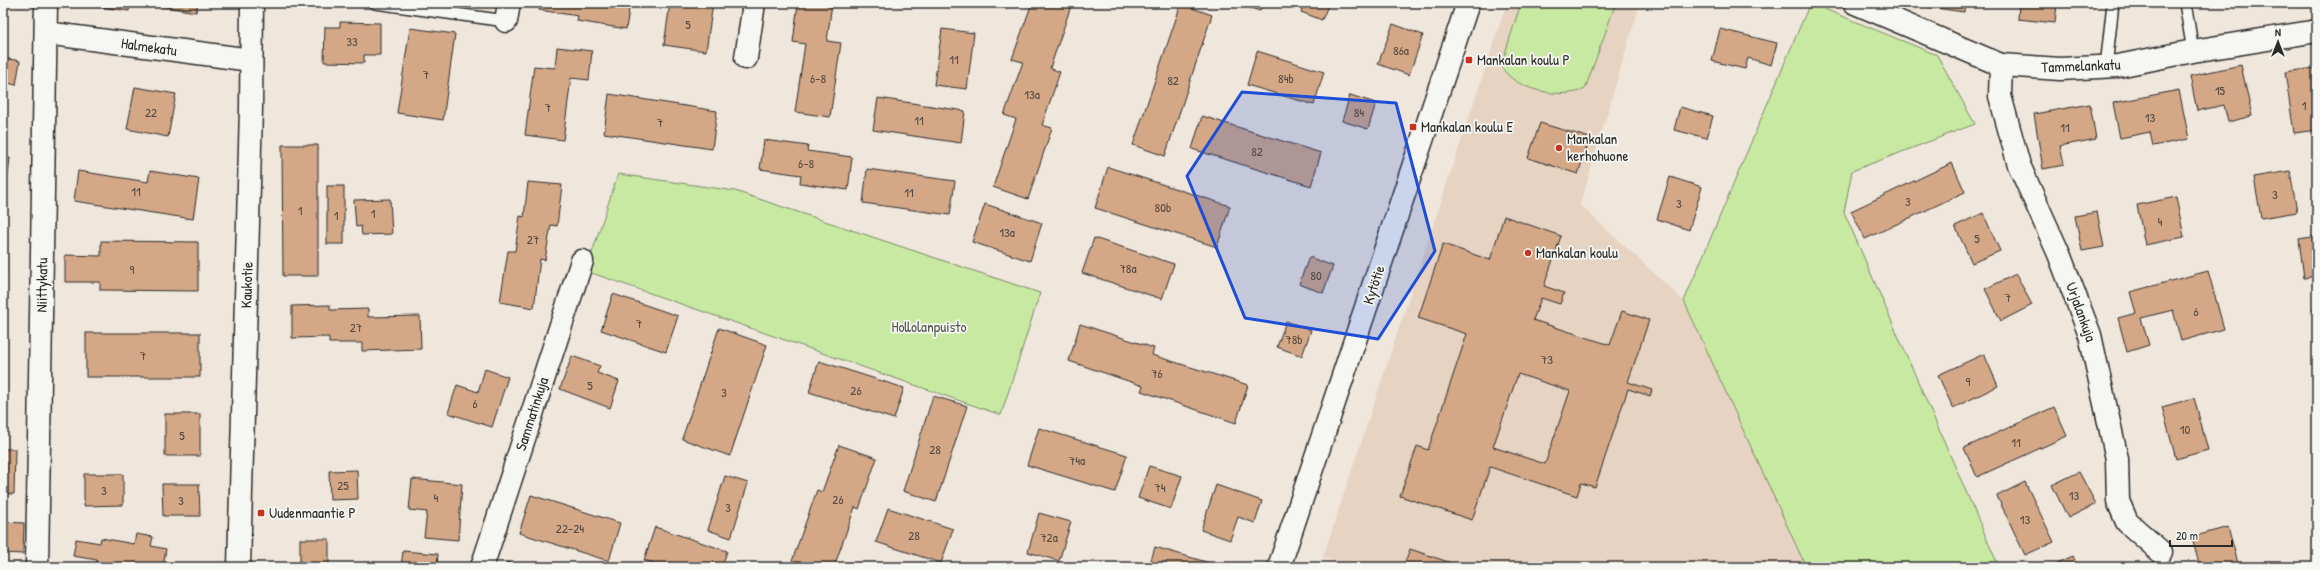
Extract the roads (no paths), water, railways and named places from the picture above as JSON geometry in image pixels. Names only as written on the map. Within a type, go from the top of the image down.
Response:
[{"type":"street","name":"Niittykatu","points":[[37,567],[46,3]]},
{"type":"street","name":"Kaukotie","points":[[239,567],[252,3]]},
{"type":"street","points":[[746,58],[754,3]]},
{"type":"street","name":"Kytötie","points":[[1279,567],[1468,3]]},
{"type":"street","name":"Tammelankatu","points":[[1854,3],[2001,65],[2060,69],[2106,67],[2192,51],[2317,31]]},
{"type":"street","name":"Halmekatu","points":[[46,33],[251,60]]},
{"type":"street","name":"Urjalankuja","points":[[2001,65],[2000,96],[2019,165],[2059,254],[2090,335],[2117,459],[2118,500],[2127,522],[2161,552]]},
{"type":"street","name":"Sammatinkuja","points":[[482,567],[582,261]]},
{"type":"lane","points":[[375,3],[508,12]]},
{"type":"lane","points":[[2106,67],[2113,3]]},
{"type":"lane","points":[[2185,3],[2192,51]]},
{"type":"place","name":"Mankalan koulu P","points":[[1469,60]]},
{"type":"place","name":"Mankalan koulu E","points":[[1413,127]]},
{"type":"place","name":"Mankalan kerhohuone","points":[[1559,148]]},
{"type":"place","name":"Mankalan koulu","points":[[1528,253]]},
{"type":"place","name":"Uudenmaantie P","points":[[261,513]]},
{"type":"park label","name":"Hollolanpuisto","points":[[929,327]]}]
